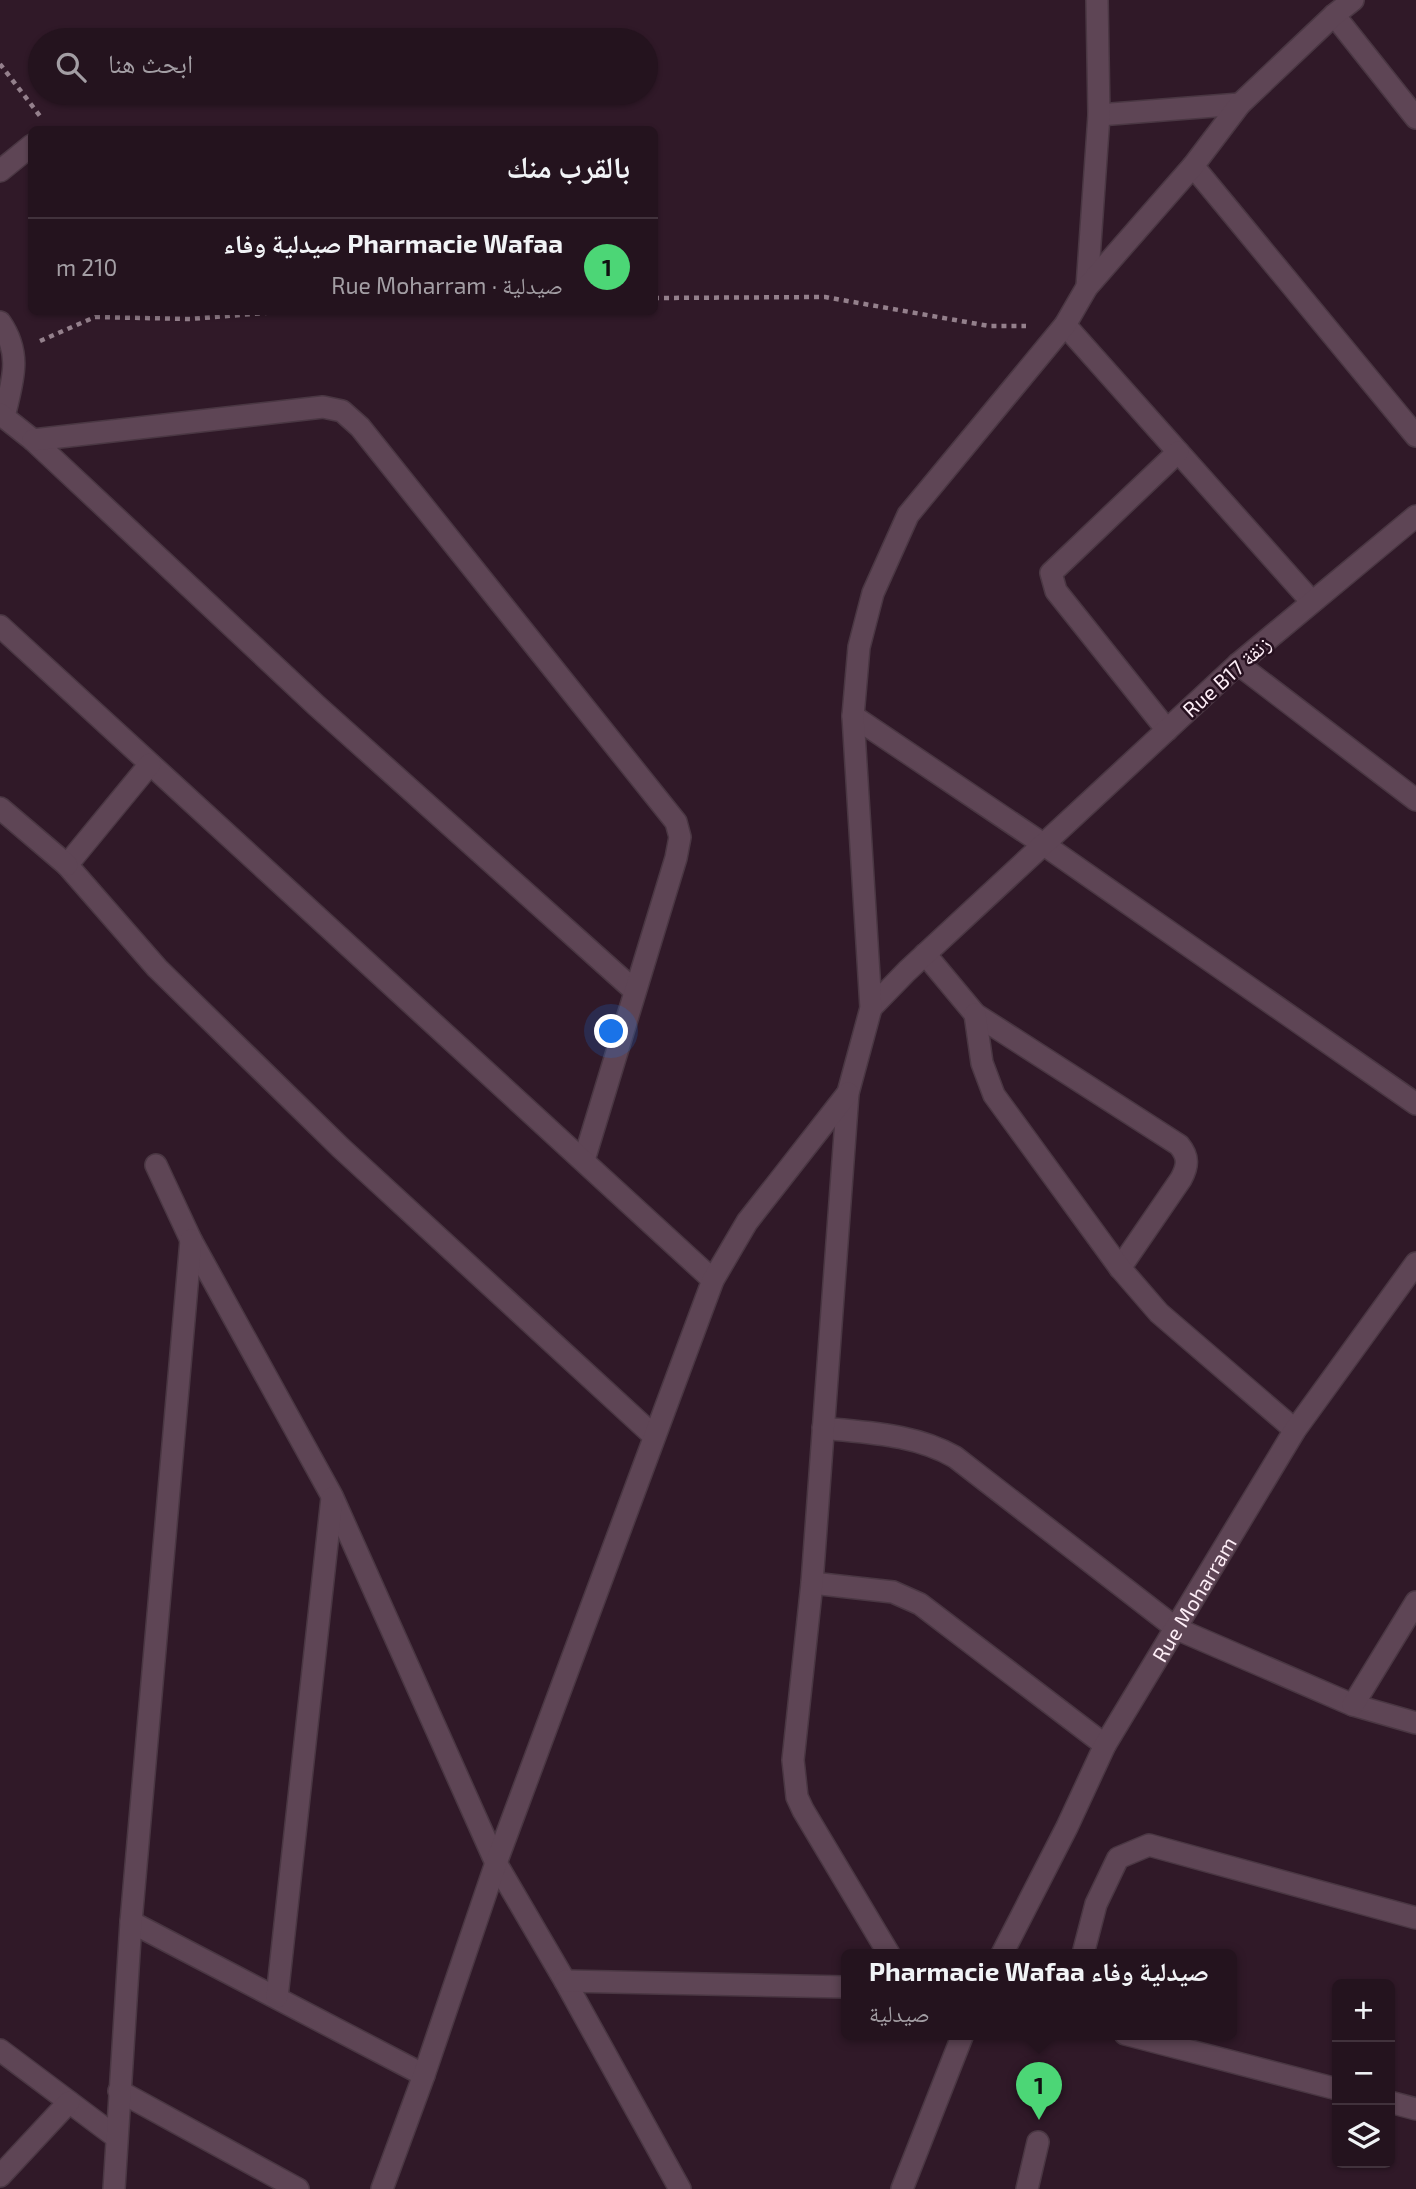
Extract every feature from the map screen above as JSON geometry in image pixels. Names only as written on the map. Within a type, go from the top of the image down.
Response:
[{"type":"street","points":[[1087,287],[1099,115],[1097,0]]},
{"type":"street","points":[[885,1949],[797,1797],[793,1760],[812,1583],[848,1093],[871,1008],[853,716],[859,647],[873,593],[908,515],[1065,326],[1087,287],[1193,166],[1240,104],[1353,0]]},
{"type":"street","points":[[1334,15],[1416,118]]},
{"type":"street","points":[[1099,115],[1240,104]]},
{"type":"street","points":[[0,171],[28,148]]},
{"type":"street","points":[[1193,166],[1416,436]]},
{"type":"street","points":[[0,322],[8,334],[15,371],[2,416],[33,440],[317,706],[635,991]]},
{"type":"street","points":[[1065,326],[1312,602]]},
{"type":"street","points":[[33,440],[323,407],[342,411],[354,420],[676,821],[680,837],[678,851],[584,1160]]},
{"type":"street","points":[[1167,730],[1056,590],[1051,573],[1178,452]]},
{"type":"street","name":"Rue B17 زنقة","points":[[871,1008],[925,954],[1238,664],[1413,523]]},
{"type":"street","points":[[0,626],[713,1280]]},
{"type":"street","points":[[1238,664],[1416,800]]},
{"type":"street","points":[[853,716],[1043,844],[1416,1104]]},
{"type":"street","points":[[67,864],[150,764]]},
{"type":"street","points":[[0,808],[67,864],[157,968],[341,1148],[654,1436]]},
{"type":"street","points":[[925,954],[975,1014],[1179,1145],[1186,1153],[1186,1169],[1181,1179],[1120,1268]]},
{"type":"street","points":[[975,1014],[982,1063],[994,1094],[1120,1268],[1159,1313],[1295,1430]]},
{"type":"street","points":[[382,2189],[496,1863],[713,1280],[762,1201],[848,1093]]},
{"type":"street","points":[[156,1165],[191,1240],[332,1496],[496,1863],[680,2189]]},
{"type":"street","points":[[114,2189],[131,1922],[191,1240]]},
{"type":"street","name":"Rue Moharram","points":[[1005,1949],[1067,1827],[1105,1745],[1295,1430],[1413,1272]]},
{"type":"street","points":[[824,1428],[906,1437],[946,1452],[1177,1629],[1353,1705],[1416,1723]]},
{"type":"street","points":[[277,1997],[332,1496]]},
{"type":"street","points":[[812,1583],[893,1592],[920,1604],[1105,1745]]},
{"type":"street","points":[[1353,1705],[1416,1602]]},
{"type":"street","points":[[1084,1949],[1096,1904],[1118,1858],[1149,1845],[1416,1918]]},
{"type":"street","points":[[131,1922],[424,2075]]},
{"type":"street","points":[[565,1981],[841,1987]]},
{"type":"street","points":[[902,2189],[961,2040]]},
{"type":"street","points":[[1148,2040],[1332,2088]]},
{"type":"street","points":[[0,2050],[116,2137]]},
{"type":"street","points":[[119,2091],[298,2189]]},
{"type":"street","points":[[0,2176],[69,2102]]},
{"type":"street","points":[[1395,2103],[1416,2109]]},
{"type":"street","points":[[1027,2189],[1038,2142]]},
{"type":"path","points":[[0,64],[28,101]]},
{"type":"path","points":[[31,105],[44,122]]},
{"type":"path","points":[[658,298],[825,297],[989,326],[1065,326]]},
{"type":"path","points":[[13,352],[93,315]]},
{"type":"path","points":[[114,315],[190,319],[240,315]]},
{"type":"place","name":"Pharmacie Wafaa صيدلية وفاء","points":[[1039,2120]]}]
